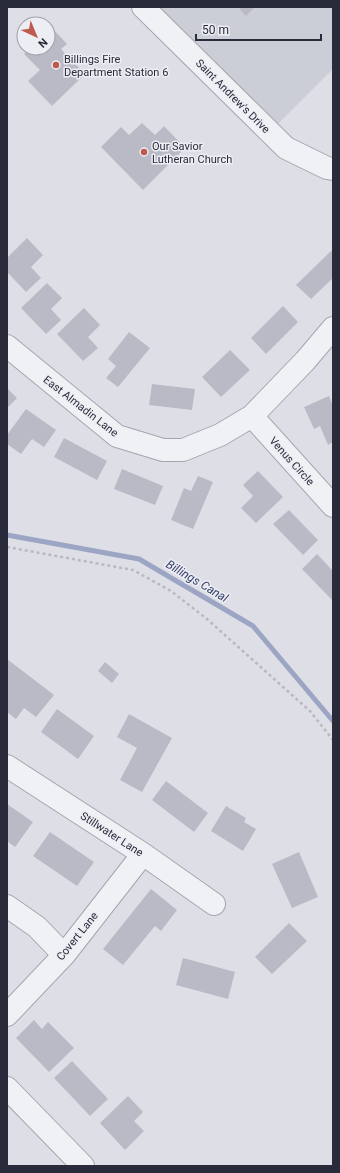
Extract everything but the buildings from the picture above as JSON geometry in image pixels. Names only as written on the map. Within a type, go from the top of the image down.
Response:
[{"type":"street","name":"Saint Andrew's Drive","points":[[143,7],[286,148],[327,168],[333,169]]},
{"type":"street","name":"East Almadin Lane","points":[[7,346],[117,436],[162,450],[183,450],[220,435],[252,416],[305,361],[333,328]]},
{"type":"street","name":"Venus Circle","points":[[252,416],[333,506]]},
{"type":"street","name":"Stillwater Lane","points":[[7,766],[143,854],[214,904]]},
{"type":"street","name":"Covert Lane","points":[[7,1015],[64,955],[143,854]]},
{"type":"street","points":[[7,906],[37,927],[64,955]]},
{"type":"street","points":[[7,1088],[83,1166]]},
{"type":"path","points":[[7,547],[133,570],[172,591],[207,619],[310,711],[333,740]]},
{"type":"shaded area","points":[[143,7],[333,7],[333,69],[270,132]]},
{"type":"waterway","name":"Billings Canal","points":[[7,535],[139,559],[253,626],[333,721]]},
{"type":"place","name":"Billings Fire Department Station 6","points":[[56,65]]},
{"type":"place","name":"Our Savior Lutheran Church","points":[[144,152]]}]
